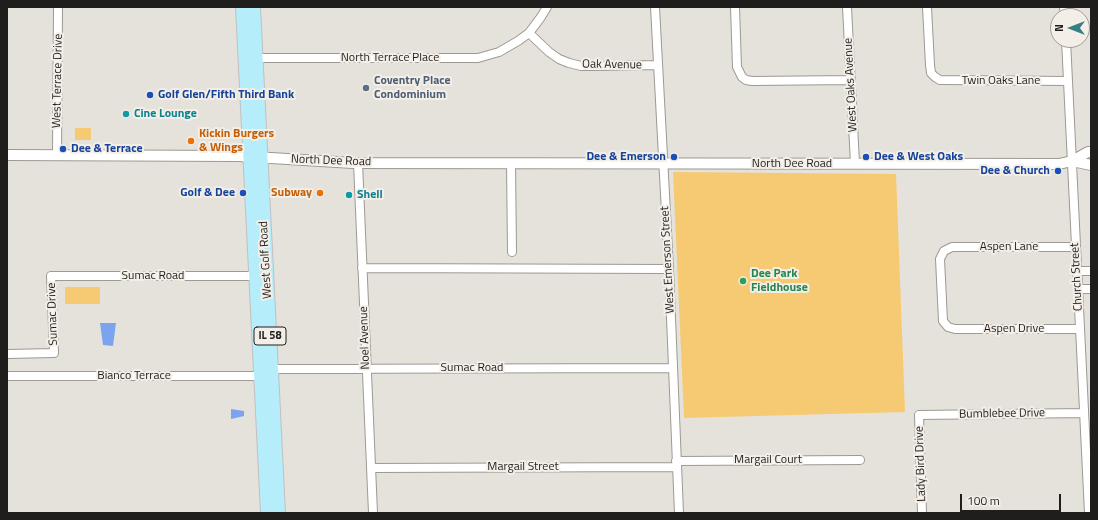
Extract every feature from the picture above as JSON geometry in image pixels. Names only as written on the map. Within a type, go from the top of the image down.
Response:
[{"type":"main road","name":"West Golf Road","points":[[254,7],[251,58],[264,371],[267,513]]},
{"type":"main road","name":"West Golf Road","points":[[242,9],[251,58]]},
{"type":"main road","name":"West Golf Road","points":[[255,158],[255,276],[279,513]]},
{"type":"street","name":"West Terrace Drive","points":[[57,155],[58,7]]},
{"type":"street","name":"North Terrace Place","points":[[251,58],[478,58],[499,52],[529,33],[547,7]]},
{"type":"street","name":"West Emerson Street","points":[[655,7],[669,269],[679,513]]},
{"type":"street","points":[[735,7],[737,67],[742,77],[746,80],[851,80]]},
{"type":"street","name":"West Oaks Avenue","points":[[847,7],[855,164]]},
{"type":"street","name":"Twin Oaks Lane","points":[[927,7],[931,73],[940,80],[1068,81]]},
{"type":"street","name":"Oak Avenue","points":[[529,33],[549,52],[568,63],[581,66],[658,65]]},
{"type":"street","name":"Church Street","points":[[1066,48],[1089,513]]},
{"type":"street","points":[[1072,161],[1088,152],[1091,152]]},
{"type":"street","name":"North Dee Road","points":[[7,155],[255,158],[358,163],[1059,164],[1072,161]]},
{"type":"street","points":[[1072,161],[1091,165]]},
{"type":"street","name":"Noel Avenue","points":[[358,163],[373,513]]},
{"type":"street","points":[[511,163],[512,252]]},
{"type":"street","name":"Aspen Lane","points":[[948,327],[943,321],[940,259],[944,251],[952,247],[1076,247]]},
{"type":"street","points":[[362,268],[669,269]]},
{"type":"street","points":[[1078,271],[1091,271]]},
{"type":"street","name":"Sumac Road","points":[[51,276],[255,276]]},
{"type":"street","name":"Sumac Drive","points":[[7,354],[54,353],[51,276]]},
{"type":"street","points":[[1078,289],[1091,289]]},
{"type":"street","name":"Aspen Drive","points":[[948,327],[955,329],[1080,329]]},
{"type":"street","points":[[1082,364],[1091,364]]},
{"type":"street","name":"Sumac Road","points":[[264,371],[366,368],[672,368]]},
{"type":"street","name":"Bianco Terrace","points":[[7,376],[264,371]]},
{"type":"street","name":"Bumblebee Drive","points":[[919,415],[1084,413]]},
{"type":"street","name":"Lady Bird Drive","points":[[919,415],[922,513]]},
{"type":"street","name":"Margail Court","points":[[676,464],[860,460]]},
{"type":"street","name":"Margail Street","points":[[371,468],[676,464]]},
{"type":"shaded area","points":[[75,128],[91,128],[91,140],[75,140]]},
{"type":"shaded area","points":[[673,172],[896,174],[905,412],[684,418]]},
{"type":"shaded area","points":[[65,287],[100,287],[100,304],[65,304]]},
{"type":"water","points":[[100,323],[116,323],[113,346],[103,345]]},
{"type":"water","points":[[231,409],[244,411],[244,416],[231,419]]},
{"type":"place","name":"Coventry Place Condominium","points":[[366,88]]},
{"type":"place","name":"Golf Glen/Fifth Third Bank","points":[[150,95]]},
{"type":"place","name":"Cine Lounge","points":[[126,114]]},
{"type":"place","name":"Kickin Burgers & Wings","points":[[191,141]]},
{"type":"place","name":"Dee & Terrace","points":[[63,149]]},
{"type":"place","name":"Dee & Emerson","points":[[674,157]]},
{"type":"place","name":"Dee & West Oaks","points":[[866,157]]},
{"type":"place","name":"Dee & Church","points":[[1058,171]]},
{"type":"place","name":"Golf & Dee","points":[[243,193]]},
{"type":"place","name":"Subway","points":[[320,193]]},
{"type":"place","name":"Shell","points":[[349,195]]},
{"type":"place","name":"Dee Park Fieldhouse","points":[[743,281]]}]
